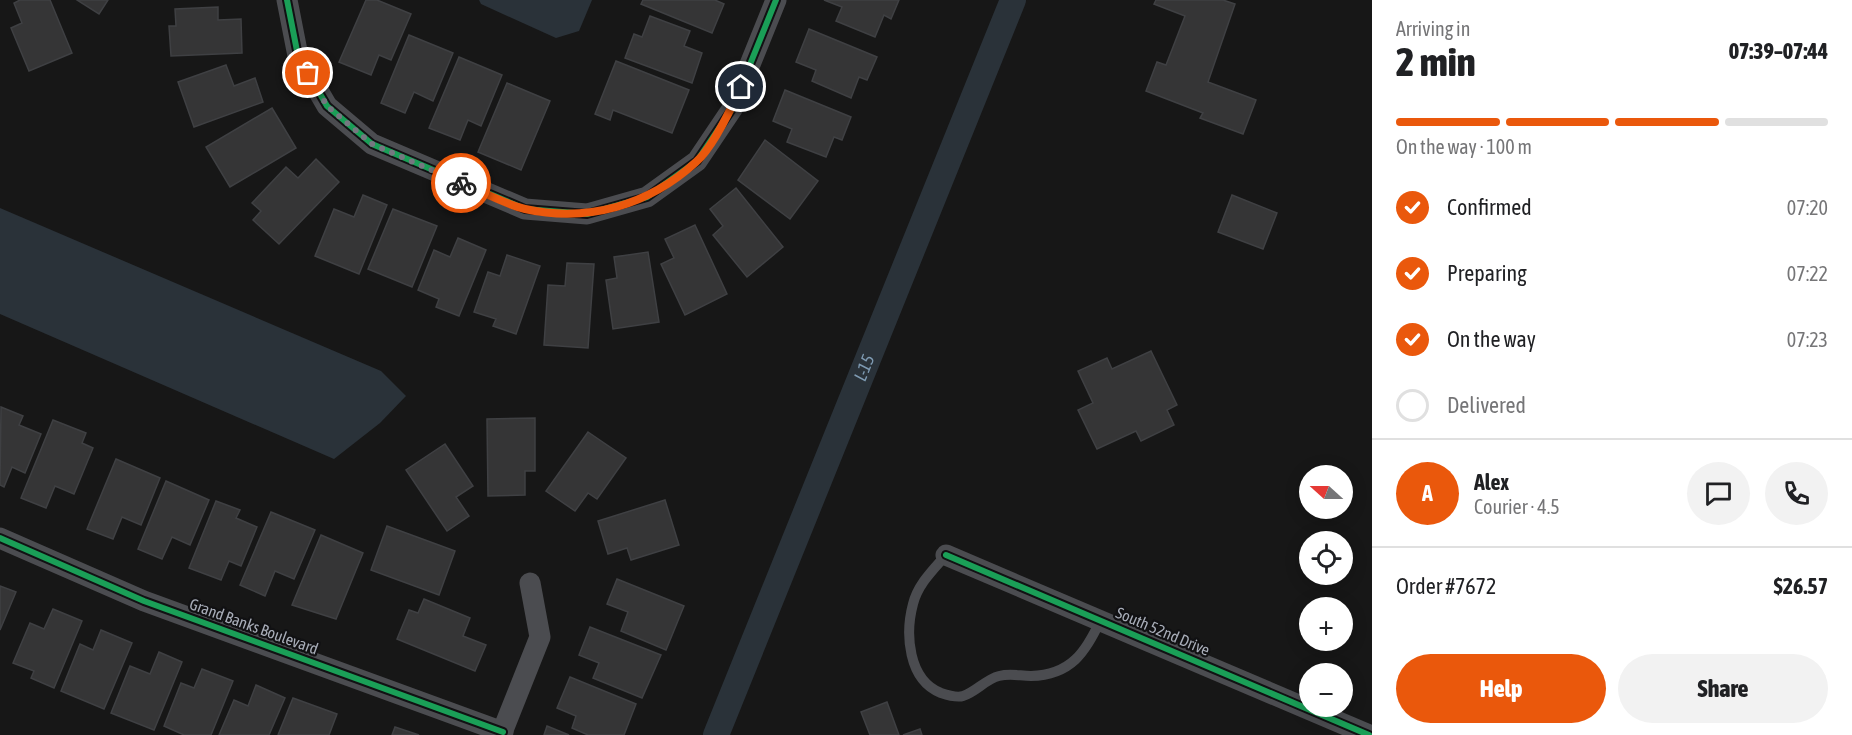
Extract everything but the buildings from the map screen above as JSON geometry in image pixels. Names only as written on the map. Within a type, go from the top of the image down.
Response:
[{"type":"street","points":[[287,0],[298,56],[327,106],[372,144],[525,209],[586,214],[647,198],[697,161],[732,109],[776,0]]},
{"type":"street","name":"Grand Banks Boulevard","points":[[0,538],[144,601],[502,733]]},
{"type":"street","name":"South 52nd Drive","points":[[946,555],[1101,619],[1369,735]]},
{"type":"street","points":[[502,733],[540,637],[530,583]]},
{"type":"lane","points":[[946,555],[920,586],[913,606],[910,640],[914,667],[930,689],[963,696],[996,676],[1014,673],[1029,676],[1045,674],[1067,666],[1086,651],[1101,619]]},
{"type":"shaded area","points":[[479,0],[592,0],[579,31],[556,38],[481,4]]},
{"type":"shaded area","points":[[0,208],[381,371],[406,396],[380,423],[334,459],[0,314]]},
{"type":"waterway","name":"L-15","points":[[716,735],[1013,0]]},
{"type":"cycle path","points":[[287,0],[298,56],[327,106],[372,144],[525,209],[587,214],[647,197],[697,161],[732,109],[776,0]]},
{"type":"cycle path","points":[[0,538],[144,601],[503,732]]},
{"type":"cycle path","points":[[946,555],[1369,735]]},
{"type":"way so far","points":[[308,73],[327,106],[372,144],[461,183]]},
{"type":"route","points":[[461,183],[525,209],[586,214],[647,198],[697,161],[732,109],[741,87]]}]
